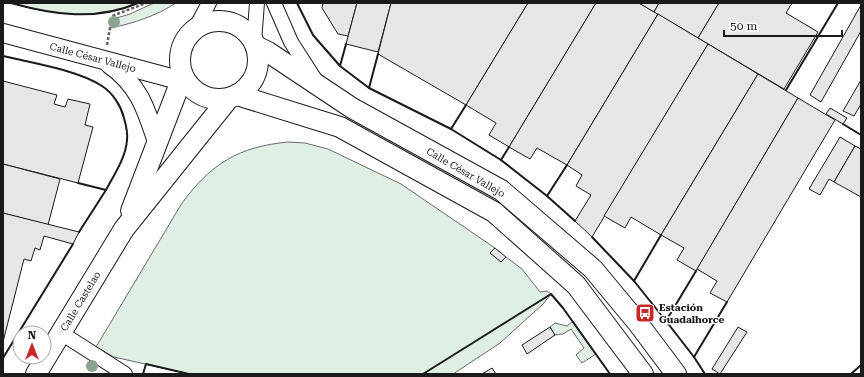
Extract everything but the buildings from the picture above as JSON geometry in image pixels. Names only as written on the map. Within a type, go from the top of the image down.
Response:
[{"type":"main road","points":[[213,21],[228,22],[241,27],[255,44],[258,56],[258,68],[254,78],[247,88],[233,96],[212,98],[196,92],[184,78],[180,63],[181,50],[186,38],[203,23],[213,21]]},
{"type":"main road","name":"Calle César Vallejo","points":[[255,44],[352,108],[501,190],[593,269],[637,322],[676,374]]},
{"type":"main road","name":"Calle Castelao","points":[[124,228],[177,91],[184,78]]},
{"type":"main road","name":"Calle César Vallejo","points":[[233,96],[340,127],[494,212],[576,285],[643,374]]},
{"type":"main road","name":"Calle Castelao","points":[[36,374],[124,228],[233,96]]},
{"type":"street","points":[[195,29],[209,3]]},
{"type":"street","points":[[255,44],[257,3]]},
{"type":"street","points":[[274,3],[291,42],[321,88]]},
{"type":"street","name":"Calle César Vallejo","points":[[3,33],[171,78],[184,78]]},
{"type":"street","points":[[104,60],[123,73],[138,92],[147,111],[157,142]]},
{"type":"street","points":[[61,333],[125,374]]},
{"type":"path","points":[[104,60],[112,16],[146,3]]},
{"type":"green space","points":[[11,3],[138,3],[122,9],[106,12],[75,14],[43,11]]},
{"type":"green space","points":[[154,3],[176,3],[161,12],[128,24],[111,28],[113,19],[130,14]]},
{"type":"green space","points":[[288,142],[305,143],[328,149],[401,184],[495,248],[491,253],[501,261],[506,257],[522,269],[540,292],[547,291],[551,294],[543,304],[500,343],[453,374],[189,374],[114,357],[96,347],[182,203],[204,177],[228,159],[240,153],[270,144]]},
{"type":"green space","points":[[573,321],[596,354],[582,363],[576,355],[584,348],[571,329],[563,334],[555,335],[550,327],[555,323],[567,326]]},
{"type":"wall","points":[[11,3],[43,11],[75,14],[106,12],[122,9],[138,3]]},
{"type":"wall","points":[[297,3],[313,35],[340,66],[346,44]]},
{"type":"wall","points":[[786,90],[838,3]]},
{"type":"wall","points":[[340,66],[369,88],[378,54]]},
{"type":"wall","points":[[3,56],[68,71],[92,80],[106,89],[113,96],[123,113],[127,129],[127,137],[122,159],[106,190]]},
{"type":"wall","points":[[369,88],[451,129],[466,105]]},
{"type":"wall","points":[[843,124],[861,135]]},
{"type":"wall","points":[[451,129],[501,160],[509,147]]},
{"type":"wall","points":[[501,160],[547,196],[567,165]]},
{"type":"wall","points":[[78,183],[106,190],[79,232]]},
{"type":"wall","points":[[547,196],[575,221]]},
{"type":"wall","points":[[592,237],[634,281],[661,235]]},
{"type":"wall","points":[[3,358],[73,244]]},
{"type":"wall","points":[[634,281],[666,321],[696,271]]},
{"type":"wall","points":[[423,374],[551,294],[563,308],[610,374]]},
{"type":"wall","points":[[705,374],[694,357],[727,302]]},
{"type":"wall","points":[[666,321],[694,357]]},
{"type":"wall","points":[[143,374],[146,364],[189,374]]},
{"type":"wall","points":[[851,374],[861,365]]},
{"type":"place","name":"Estación Guadalhorce","points":[[645,313]]}]
